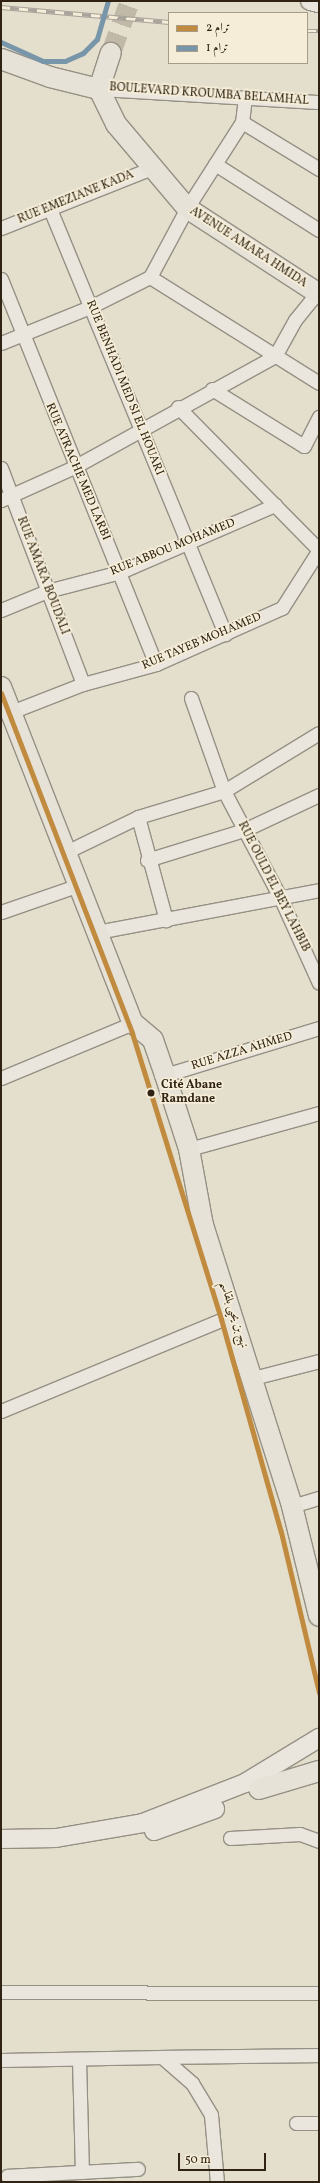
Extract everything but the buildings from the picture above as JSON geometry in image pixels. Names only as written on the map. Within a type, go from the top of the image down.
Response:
[{"type":"main road","points":[[310,1],[319,2]]},
{"type":"main road","points":[[1,58],[50,77],[99,89],[111,53]]},
{"type":"main road","name":"AVENUE AMARA HMIDA","points":[[99,89],[116,124],[187,208],[318,293]]},
{"type":"main road","points":[[1,687],[97,932],[104,937],[136,1004],[138,1014],[133,1023]]},
{"type":"main road","name":"نهج بن يحيى بلقاسم","points":[[133,1023],[153,1040],[189,1149],[203,1226],[233,1315],[292,1506],[319,1616]]},
{"type":"main road","points":[[1,1839],[56,1838],[143,1823],[245,1783],[319,1738]]},
{"type":"main road","points":[[259,1789],[319,1752]]},
{"type":"main road","points":[[1,1848],[67,1846],[150,1833],[187,1821],[259,1789],[319,1771]]},
{"type":"street","name":"BOULEVARD KROUMBA BELAMHAL","points":[[99,89],[319,102]]},
{"type":"street","points":[[1,344],[22,333],[90,307],[150,277],[187,208],[242,122],[245,97]]},
{"type":"street","points":[[242,122],[319,169]]},
{"type":"street","points":[[215,164],[319,230]]},
{"type":"street","name":"RUE EMEZIANE KADA","points":[[1,228],[152,168]]},
{"type":"street","name":"RUE BENHADI MED SI EL HOUARI","points":[[50,209],[138,430],[190,542],[225,634]]},
{"type":"street","points":[[150,277],[319,383]]},
{"type":"street","name":"RUE ATRACHE MED LARBI","points":[[1,278],[74,467],[120,572],[156,664]]},
{"type":"street","points":[[6,497],[74,467],[178,407],[275,356],[295,320],[318,293]]},
{"type":"street","points":[[212,389],[304,446],[319,417]]},
{"type":"street","points":[[178,407],[319,550]]},
{"type":"street","name":"RUE AMARA BOUDALI","points":[[1,468],[6,497],[48,591],[83,684]]},
{"type":"street","name":"RUE ABBOU MOHAMED","points":[[1,610],[48,591],[120,572],[275,505]]},
{"type":"street","name":"RUE TAYEB MOHAMED","points":[[11,712],[83,684],[156,664],[282,608],[319,550]]},
{"type":"street","name":"RUE OULD EL BEY LAHBIB","points":[[191,698],[224,791],[280,897],[313,955],[319,983]]},
{"type":"street","points":[[66,852],[138,817],[224,791],[319,733]]},
{"type":"street","points":[[147,860],[244,830],[319,795]]},
{"type":"street","points":[[138,817],[147,860],[166,920]]},
{"type":"street","points":[[1,912],[79,885]]},
{"type":"street","points":[[97,932],[319,890]]},
{"type":"street","points":[[1,1078],[133,1023]]},
{"type":"street","name":"RUE AZZA AHMED","points":[[165,1075],[319,1028]]},
{"type":"street","points":[[189,1149],[319,1113]]},
{"type":"street","points":[[1,1411],[233,1315]]},
{"type":"street","points":[[253,1378],[319,1361]]},
{"type":"street","points":[[292,1506],[319,1498]]},
{"type":"street","points":[[230,1838],[300,1834],[319,1841]]},
{"type":"street","points":[[1,1992],[319,1993]]},
{"type":"street","points":[[1,2060],[319,2055]]},
{"type":"street","points":[[162,2057],[192,2083],[211,2115],[217,2182]]},
{"type":"street","points":[[79,2059],[82,2172]]},
{"type":"street","points":[[296,2123],[319,2123]]},
{"type":"street","points":[[7,2176],[138,2169]]},
{"type":"tunnel","points":[[111,53],[130,1]]},
{"type":"railway","points":[[1,7],[168,22]]},
{"type":"railway","points":[[308,31],[319,31]]},
{"type":"tram line","name":"1","points":[[1,42],[43,61],[65,61],[83,53],[97,39],[108,1]]},
{"type":"tram line","name":"2","points":[[1,693],[132,1033],[221,1319],[281,1532],[319,1693]]},
{"type":"place","name":"Cité Abane Ramdane","points":[[151,1093]]}]
